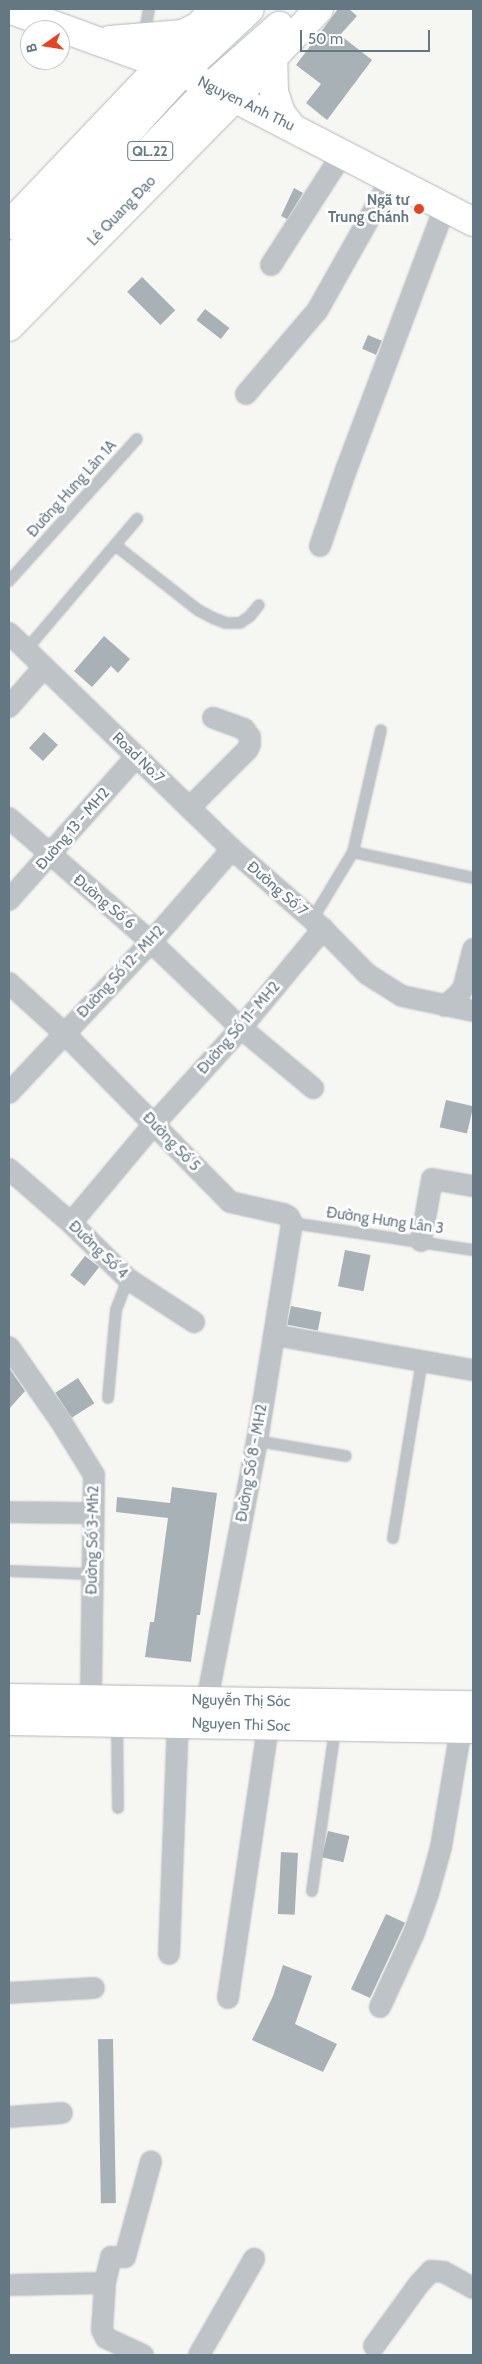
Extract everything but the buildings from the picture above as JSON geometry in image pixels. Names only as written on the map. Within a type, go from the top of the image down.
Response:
[{"type":"main road","name":"Nguyen Anh Thu","points":[[9,9],[172,68],[236,97],[473,222]]},
{"type":"main road","points":[[93,40],[182,34],[208,17],[249,9]]},
{"type":"main road","name":"QL.22","points":[[9,225],[172,68],[249,9]]},
{"type":"main road","name":"Lê Quang Đạo","points":[[9,327],[236,97],[296,9]]},
{"type":"main road","name":"Lê Quang Đạo","points":[[9,297],[212,86],[319,9]]},
{"type":"main road","name":"QL.22","points":[[9,263],[172,68],[208,17]]},
{"type":"main road","points":[[274,43],[274,92],[281,113],[290,125]]},
{"type":"main road","name":"Nguyễn Thị Sóc","points":[[9,1698],[207,1701],[469,1721]]},
{"type":"main road","name":"Nguyen Thi Soc","points":[[9,1721],[117,1721],[335,1728],[469,1721]]},
{"type":"street","points":[[271,265],[343,153]]},
{"type":"street","points":[[246,394],[317,311],[392,178]]},
{"type":"street","points":[[320,546],[346,470],[445,206]]},
{"type":"street","points":[[9,633],[44,667],[9,707]]},
{"type":"street","name":"Road No.7","points":[[44,667],[232,849]]},
{"type":"street","points":[[189,808],[248,750],[250,744],[250,737],[244,729],[213,718]]},
{"type":"street","name":"Đường 13 - MH2","points":[[9,900],[136,757]]},
{"type":"street","name":"Đường Số 6","points":[[9,818],[49,856],[151,942],[242,1028],[313,1088]]},
{"type":"street","name":"Đường Số 7","points":[[232,849],[317,924],[366,974],[402,996],[473,1011]]},
{"type":"street","name":"Đường Số 12- MH2","points":[[9,1093],[151,942],[232,849]]},
{"type":"street","name":"Đường Số 11- MH2","points":[[154,1124],[242,1028],[317,924]]},
{"type":"street","points":[[445,1006],[460,993],[464,986],[473,949]]},
{"type":"street","name":"Đường Số 5","points":[[9,983],[64,1033],[230,1202],[284,1214],[289,1217],[292,1223]]},
{"type":"street","points":[[71,1223],[154,1124]]},
{"type":"street","name":"Đường Số 4","points":[[9,1169],[71,1223],[128,1279],[194,1322]]},
{"type":"street","points":[[420,1241],[432,1179],[473,1186]]},
{"type":"street","name":"Đường Số 8 - MH2","points":[[207,1701],[257,1441],[292,1223]]},
{"type":"street","points":[[274,1336],[473,1370]]},
{"type":"street","name":"Đường Số 3-Mh2","points":[[9,1347],[55,1413],[94,1475],[91,1574],[91,1698]]},
{"type":"street","points":[[9,1512],[92,1513]]},
{"type":"street","points":[[380,2007],[414,1933],[428,1894],[441,1848],[469,1721]]},
{"type":"street","points":[[169,1954],[178,1723]]},
{"type":"street","points":[[228,1998],[268,1726]]},
{"type":"street","points":[[9,1993],[94,1988]]},
{"type":"street","points":[[9,2117],[62,2113]]},
{"type":"street","points":[[144,2355],[106,2338],[103,2334],[106,2283],[111,2257],[125,2258],[150,2161]]},
{"type":"street","points":[[199,2355],[254,2258]]},
{"type":"street","points":[[374,2346],[419,2284],[431,2272],[444,2272],[473,2288]]},
{"type":"street","points":[[9,2285],[106,2283]]},
{"type":"lane","points":[[143,38],[150,9]]},
{"type":"lane","name":"Đường Hưng Lân 1A","points":[[9,581],[137,439]]},
{"type":"lane","points":[[26,650],[137,519]]},
{"type":"lane","points":[[115,545],[198,610],[213,618],[226,623],[240,623],[250,616],[259,605]]},
{"type":"lane","points":[[317,924],[353,852],[381,730]]},
{"type":"lane","points":[[353,852],[473,878]]},
{"type":"lane","name":"Đường Hưng Lân 3","points":[[292,1223],[473,1250]]},
{"type":"lane","points":[[108,1398],[116,1310],[128,1279]]},
{"type":"lane","points":[[393,1538],[422,1360]]},
{"type":"lane","points":[[257,1441],[346,1456]]},
{"type":"lane","points":[[9,1571],[91,1574]]},
{"type":"lane","points":[[117,1721],[118,1808]]},
{"type":"lane","points":[[312,1891],[335,1728]]},
{"type":"place","name":"Ngã tư Trung Chánh","points":[[419,209]]}]
